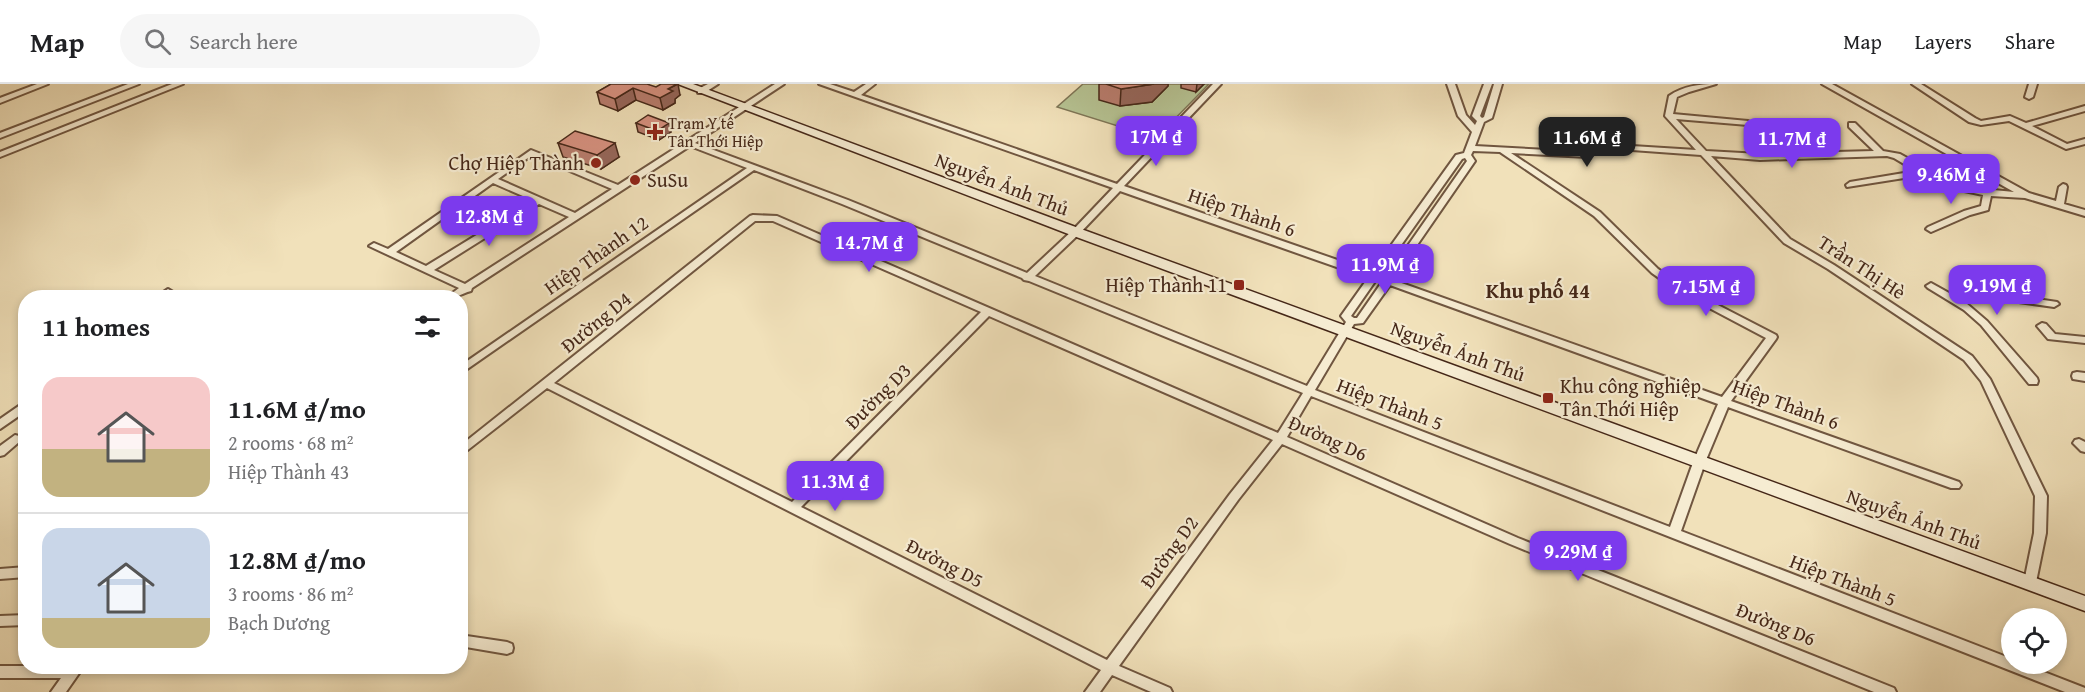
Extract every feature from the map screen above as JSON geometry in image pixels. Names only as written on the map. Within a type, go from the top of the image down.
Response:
[{"type":"main road","name":"Nguyễn Ảnh Thủ","points":[[682,84],[708,88],[742,106],[1076,232],[1348,326],[2085,604]]},
{"type":"street","points":[[0,100],[44,84]]},
{"type":"street","points":[[0,136],[135,84]]},
{"type":"street","points":[[0,155],[179,84]]},
{"type":"street","points":[[374,246],[468,289],[742,106],[780,84]]},
{"type":"street","name":"Hiệp Thành 6","points":[[823,84],[1725,400],[1955,485]]},
{"type":"street","points":[[855,95],[871,84]]},
{"type":"street","points":[[1027,278],[1076,232],[1218,84]]},
{"type":"street","points":[[1451,84],[1462,116],[1477,132]]},
{"type":"street","points":[[1481,121],[1476,116],[1488,84]]},
{"type":"street","points":[[1498,84],[1488,118],[1481,121],[1469,152],[1471,161],[1360,321],[1348,326],[1346,316],[1459,157],[1469,152],[1502,151],[1588,155],[1600,148],[1632,148],[1760,157],[1881,153],[1897,156],[1952,187],[1988,194],[2026,195]]},
{"type":"street","points":[[1712,84],[1686,90],[1673,96],[1669,116],[1748,123]]},
{"type":"street","points":[[1826,84],[2026,195],[2085,213]]},
{"type":"street","points":[[1916,84],[1971,120],[1982,123],[2010,118],[2066,147],[2085,141]]},
{"type":"street","points":[[2029,97],[2033,84]]},
{"type":"street","points":[[2025,126],[2085,108]]},
{"type":"street","name":"Trần Thị Hè","points":[[1669,116],[1787,241],[1831,267],[1961,353],[1985,380],[2041,496],[2040,533],[2030,582]]},
{"type":"street","points":[[36,122],[51,135]]},
{"type":"street","points":[[1852,125],[1881,153]]},
{"type":"street","name":"Hiệp Thành 5","points":[[688,143],[845,202],[1308,392],[2080,692]]},
{"type":"street","points":[[1502,151],[1597,213],[1655,271],[1682,290],[1772,337],[1725,400],[1700,460],[1674,534]]},
{"type":"street","points":[[389,253],[531,152],[620,189]]},
{"type":"street","name":"Hiệp Thành 12","points":[[468,365],[752,168]]},
{"type":"street","points":[[1850,185],[1923,172]]},
{"type":"street","points":[[493,180],[576,217]]},
{"type":"street","points":[[2059,206],[2063,187]]},
{"type":"street","points":[[1931,229],[1967,213],[1985,208],[1988,194]]},
{"type":"street","points":[[427,270],[537,201]]},
{"type":"street","points":[[452,209],[495,228]]},
{"type":"street","name":"Đường D6","points":[[753,218],[774,218],[789,223],[1514,541],[1889,692]]},
{"type":"street","name":"Đường D4","points":[[468,446],[753,218]]},
{"type":"street","points":[[1930,286],[1984,323],[2033,381]]},
{"type":"street","points":[[1956,302],[2014,291]]},
{"type":"street","points":[[1989,295],[2054,304]]},
{"type":"street","name":"Đường D3","points":[[793,508],[988,311]]},
{"type":"street","name":"Đường D2","points":[[1092,692],[1239,490],[1281,438],[1348,326]]},
{"type":"street","points":[[2042,326],[2052,337],[2085,340]]},
{"type":"street","name":"Đường D5","points":[[548,384],[1108,667],[1165,692]]},
{"type":"street","points":[[0,425],[18,411]]},
{"type":"street","points":[[0,453],[15,439]]},
{"type":"street","points":[[0,574],[18,573]]},
{"type":"street","points":[[0,621],[18,620]]},
{"type":"street","points":[[468,641],[507,648]]},
{"type":"street","points":[[0,672],[18,671]]},
{"type":"street","points":[[58,692],[71,674]]},
{"type":"green space","points":[[1083,84],[1209,84],[1156,138],[1057,107]]},
{"type":"building","points":[[611,84],[647,84],[656,87],[661,84],[677,84],[668,89],[673,91],[660,98],[633,88],[615,99],[597,92]]},
{"type":"building","points":[[1106,84],[1154,84],[1121,89]]},
{"type":"building","points":[[648,115],[669,123],[657,131],[636,123]]},
{"type":"building","points":[[575,131],[615,143],[597,155],[558,143]]},
{"type":"place","name":"Trạm Y tế Tân Thới Hiệp","points":[[655,132]]},
{"type":"place","name":"Chợ Hiệp Thành","points":[[596,163]]},
{"type":"place","name":"SuSu","points":[[635,180]]},
{"type":"place","name":"Hiệp Thành 11","points":[[1239,285]]},
{"type":"place","name":"Khu công nghiệp Tân Thới Hiệp","points":[[1548,398]]},
{"type":"district","name":"Khu phố 44","points":[[1538,291]]}]
